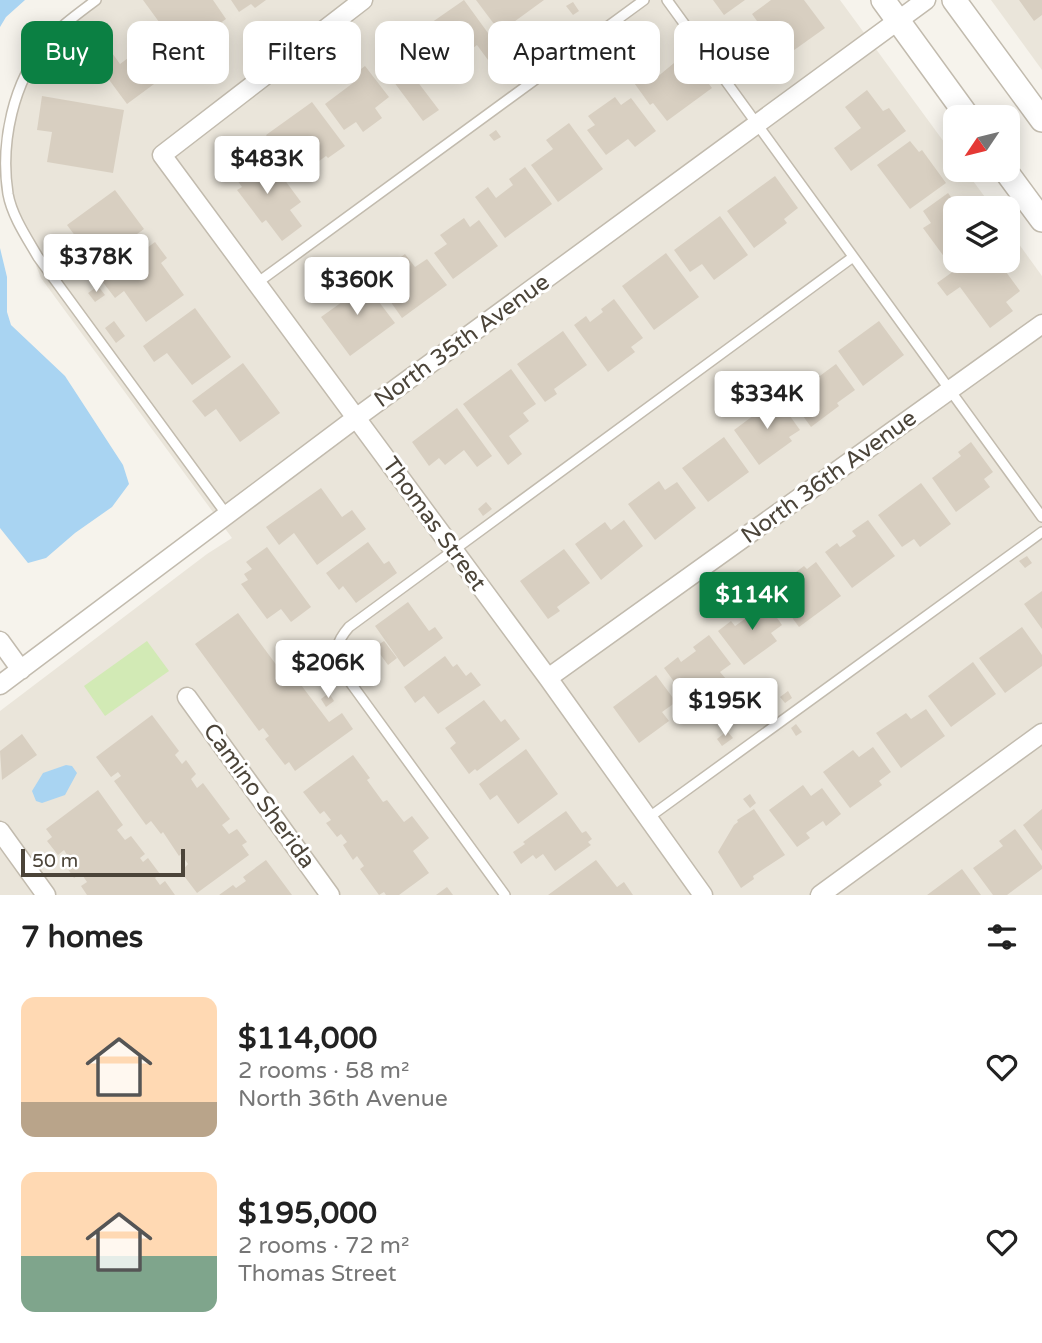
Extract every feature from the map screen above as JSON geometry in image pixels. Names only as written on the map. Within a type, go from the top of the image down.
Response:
[{"type":"street","name":"Thomas Street","points":[[363,0],[162,155],[548,678],[703,895]]},
{"type":"street","points":[[883,0],[959,105]]},
{"type":"street","name":"North 35th Avenue","points":[[0,685],[356,418],[926,0]]},
{"type":"street","points":[[954,0],[1042,120]]},
{"type":"street","points":[[1014,182],[1042,220]]},
{"type":"street","name":"North 36th Avenue","points":[[548,678],[1042,324]]},
{"type":"street","points":[[0,641],[21,670]]},
{"type":"street","name":"Camino Sherida","points":[[187,697],[330,895]]},
{"type":"street","points":[[820,895],[1042,733]]},
{"type":"street","points":[[0,831],[46,895]]},
{"type":"lane","points":[[96,0],[47,40],[17,94],[8,132],[8,195],[20,226],[38,257],[227,515]]},
{"type":"lane","points":[[257,283],[645,0]]},
{"type":"lane","points":[[667,0],[1042,517]]},
{"type":"lane","points":[[505,895],[342,671],[336,659],[340,638],[349,627],[853,257]]},
{"type":"lane","points":[[648,818],[1042,531]]},
{"type":"shaded area","points":[[87,0],[840,0],[943,141],[943,182],[974,182],[984,196],[943,196],[943,273],[1020,273],[1020,246],[1042,276],[1042,895],[0,895],[0,711],[207,554],[232,538],[41,278],[5,188],[5,121],[21,78],[21,84],[113,84],[113,21],[63,21]]},
{"type":"shaded area","points":[[991,0],[1042,0],[1042,70]]},
{"type":"green space","points":[[147,641],[169,671],[105,716],[84,686]]},
{"type":"water","points":[[0,0],[25,0],[6,17],[0,27]]},
{"type":"water","points":[[0,248],[7,277],[7,312],[11,325],[65,376],[123,465],[129,484],[112,507],[46,558],[28,563],[0,528]]},
{"type":"water","points":[[66,765],[72,766],[77,773],[65,795],[42,803],[36,801],[32,791],[43,773]]},
{"type":"building","points":[[143,0],[213,0],[226,19],[223,21],[158,21]]},
{"type":"building","points":[[231,0],[266,0],[255,8],[251,4],[239,12]]},
{"type":"building","points":[[464,0],[488,33],[488,60],[477,45],[474,47],[474,21],[434,21]]},
{"type":"building","points":[[476,0],[544,0],[515,21],[492,21]]},
{"type":"building","points":[[713,0],[745,0],[724,15]]},
{"type":"building","points":[[771,0],[804,0],[825,28],[794,50],[794,21],[757,21],[752,14]]},
{"type":"building","points":[[1019,0],[1042,0],[1042,15],[1034,21]]},
{"type":"building","points":[[573,2],[579,11],[573,15],[566,6]]},
{"type":"building","points":[[113,54],[120,64],[127,59],[127,84],[154,84],[127,104],[112,84]]},
{"type":"building","points":[[674,63],[674,84],[709,84],[712,88],[667,121],[653,103],[650,105],[635,84],[660,84],[660,75]]},
{"type":"building","points":[[365,66],[375,79],[375,84],[379,84],[389,97],[375,108],[382,118],[363,132],[356,122],[344,130],[325,104],[352,84],[361,84],[361,69]]},
{"type":"building","points":[[395,84],[419,84],[439,110],[423,121]]},
{"type":"building","points":[[867,90],[883,111],[889,108],[906,131],[851,171],[834,148],[861,128],[845,107]]},
{"type":"building","points":[[42,96],[124,110],[113,173],[47,162],[52,132],[37,130]]},
{"type":"building","points":[[615,97],[621,105],[631,98],[656,131],[635,147],[628,139],[606,155],[587,130],[595,125],[588,116]]},
{"type":"building","points":[[312,102],[345,146],[297,177],[266,135]]},
{"type":"building","points":[[569,123],[603,169],[558,202],[531,165],[553,149],[546,140]]},
{"type":"building","points":[[496,130],[501,137],[494,141],[489,135]]},
{"type":"building","points":[[910,141],[919,152],[922,150],[946,183],[910,209],[877,165]]},
{"type":"building","points":[[247,151],[270,183],[281,175],[301,202],[290,210],[302,226],[282,241],[266,220],[262,223],[237,190],[242,187],[227,166]]},
{"type":"building","points":[[525,167],[552,204],[505,238],[475,197],[488,187],[496,198],[513,185],[509,179]]},
{"type":"building","points":[[775,176],[798,208],[784,219],[787,223],[754,248],[727,211]]},
{"type":"building","points":[[115,190],[144,229],[107,256],[110,260],[94,272],[82,255],[95,245],[87,235],[79,241],[67,225]]},
{"type":"building","points":[[943,197],[943,255],[923,228],[931,223],[923,211]]},
{"type":"building","points":[[720,216],[748,255],[714,280],[702,264],[690,272],[674,250]]},
{"type":"building","points":[[464,218],[470,227],[479,220],[498,246],[453,279],[434,253],[447,244],[440,235]]},
{"type":"building","points":[[155,242],[167,258],[161,263],[184,295],[146,322],[124,291],[115,298],[102,281]]},
{"type":"building","points":[[666,253],[699,297],[654,330],[622,286]]},
{"type":"building","points":[[405,254],[415,267],[427,259],[447,285],[402,318],[383,291],[394,283],[384,269]]},
{"type":"building","points":[[951,273],[1007,273],[1020,291],[1006,302],[1013,311],[990,328],[960,287],[947,296],[937,283]]},
{"type":"building","points":[[386,276],[392,284],[384,289],[378,281]]},
{"type":"building","points":[[360,277],[395,323],[350,356],[321,317],[342,302],[336,294]]},
{"type":"building","points":[[98,286],[105,295],[95,302],[88,293]]},
{"type":"building","points":[[614,299],[643,338],[631,347],[635,352],[608,372],[574,325],[586,316],[590,322]]},
{"type":"building","points":[[195,308],[231,357],[192,385],[167,353],[154,362],[143,346]]},
{"type":"building","points":[[114,321],[125,336],[116,343],[105,328]]},
{"type":"building","points":[[879,321],[904,355],[863,386],[838,351]]},
{"type":"building","points":[[563,331],[587,365],[554,389],[557,394],[545,402],[517,364]]},
{"type":"building","points":[[243,363],[280,413],[240,442],[216,409],[205,417],[192,401]]},
{"type":"building","points":[[836,364],[855,390],[811,427],[790,398]]},
{"type":"building","points":[[511,369],[536,404],[523,413],[529,421],[509,436],[522,454],[508,465],[463,404]]},
{"type":"building","points":[[777,398],[800,430],[789,437],[792,441],[759,465],[734,430]]},
{"type":"building","points":[[457,408],[492,456],[477,467],[464,450],[445,465],[439,458],[429,466],[412,442]]},
{"type":"building","points":[[724,437],[749,472],[708,502],[682,468]]},
{"type":"building","points":[[971,442],[993,472],[984,479],[990,487],[956,512],[932,478],[961,456],[958,452]]},
{"type":"building","points":[[659,481],[665,490],[677,482],[696,508],[655,540],[628,504]]},
{"type":"building","points":[[921,483],[951,524],[920,547],[914,539],[902,547],[878,515]]},
{"type":"building","points":[[321,488],[342,517],[352,510],[366,529],[317,565],[294,533],[279,545],[266,527]]},
{"type":"building","points":[[486,502],[492,509],[483,516],[478,509]]},
{"type":"building","points":[[624,520],[643,546],[601,580],[575,544],[605,522],[611,530]]},
{"type":"building","points":[[868,520],[895,556],[852,588],[825,552],[837,543],[840,547],[856,536],[852,531]]},
{"type":"building","points":[[368,542],[384,564],[389,561],[397,573],[356,603],[343,586],[339,590],[326,573]]},
{"type":"building","points":[[267,547],[311,607],[291,622],[281,609],[267,619],[241,584],[248,580],[244,574],[252,569],[246,562]]},
{"type":"building","points":[[564,549],[590,583],[557,607],[560,611],[548,619],[520,581]]},
{"type":"building","points":[[1027,556],[1032,563],[1025,568],[1019,561]]},
{"type":"building","points":[[816,562],[841,596],[799,627],[772,590],[804,566],[807,569]]},
{"type":"building","points":[[1042,591],[1042,629],[1024,604]]},
{"type":"building","points":[[763,598],[782,625],[771,633],[777,641],[744,665],[718,631],[731,621],[735,626],[752,614],[748,609]]},
{"type":"building","points":[[408,602],[429,631],[435,627],[443,638],[404,667],[375,626]]},
{"type":"building","points":[[238,613],[286,678],[292,673],[329,722],[342,713],[353,729],[295,771],[289,762],[285,765],[265,739],[269,736],[263,728],[259,731],[195,644]]},
{"type":"building","points":[[1022,627],[1042,655],[1042,666],[1005,693],[979,658]]},
{"type":"building","points":[[709,635],[731,664],[720,672],[726,679],[691,705],[664,668],[678,657],[681,662],[696,651],[693,647]]},
{"type":"building","points":[[384,641],[397,658],[388,665],[375,647]]},
{"type":"building","points":[[445,656],[453,667],[457,664],[466,676],[471,672],[481,685],[438,714],[424,696],[415,703],[404,687]]},
{"type":"building","points":[[973,662],[996,694],[951,727],[928,696]]},
{"type":"building","points":[[656,675],[676,702],[662,712],[669,721],[639,743],[613,707]]},
{"type":"building","points":[[788,691],[792,698],[785,703],[780,697]]},
{"type":"building","points":[[329,693],[334,701],[326,707],[321,699]]},
{"type":"building","points":[[484,700],[501,722],[505,719],[520,739],[469,774],[450,748],[456,743],[445,728]]},
{"type":"building","points":[[926,709],[945,736],[901,768],[876,733],[906,713],[911,719]]},
{"type":"building","points":[[152,715],[179,751],[175,755],[182,764],[186,760],[196,774],[191,779],[197,788],[203,783],[230,819],[222,825],[229,834],[237,829],[247,842],[242,845],[249,855],[197,893],[181,872],[188,864],[181,854],[179,856],[163,832],[161,834],[151,821],[146,825],[114,781],[121,776],[118,772],[111,777],[96,757]]},
{"type":"building","points":[[796,724],[802,732],[796,736],[791,728]]},
{"type":"building","points":[[727,731],[733,738],[722,746],[717,739]]},
{"type":"building","points":[[22,734],[37,755],[2,780],[0,751]]},
{"type":"building","points":[[873,747],[891,772],[879,781],[882,785],[850,808],[823,772],[853,750],[859,757]]},
{"type":"building","points":[[526,749],[558,794],[518,824],[497,795],[490,800],[479,784]]},
{"type":"building","points":[[353,755],[383,802],[387,800],[404,822],[412,816],[429,838],[413,851],[429,873],[399,895],[386,895],[384,892],[379,895],[360,869],[364,866],[357,856],[353,860],[343,845],[347,842],[341,834],[337,837],[326,823],[331,820],[324,811],[320,814],[303,792]]},
{"type":"building","points":[[803,785],[811,796],[822,788],[841,814],[826,826],[823,821],[806,833],[810,838],[797,847],[769,810]]},
{"type":"building","points":[[98,790],[123,825],[117,830],[125,840],[131,836],[145,854],[140,858],[143,862],[148,858],[160,874],[155,878],[160,885],[165,881],[175,895],[87,895],[81,886],[87,882],[81,873],[74,878],[63,862],[69,858],[64,850],[58,855],[47,841],[52,837],[46,829]]},
{"type":"building","points":[[750,794],[756,803],[750,808],[743,799]]},
{"type":"building","points":[[754,809],[785,855],[753,876],[754,879],[741,888],[718,852],[737,820]]},
{"type":"building","points":[[1042,809],[1042,851],[1023,825]]},
{"type":"building","points":[[566,811],[582,833],[586,831],[592,839],[588,842],[591,845],[555,871],[543,854],[536,859],[533,855],[521,864],[513,852]]},
{"type":"building","points":[[1015,829],[1042,869],[1007,895],[993,895],[973,868],[1003,846],[999,841]]},
{"type":"building","points":[[266,860],[292,895],[219,895],[233,885],[236,888],[246,881],[243,877]]},
{"type":"building","points":[[596,860],[617,887],[624,882],[633,895],[548,895]]},
{"type":"building","points":[[962,869],[981,895],[927,895]]},
{"type":"building","points":[[447,887],[453,895],[436,895]]}]
